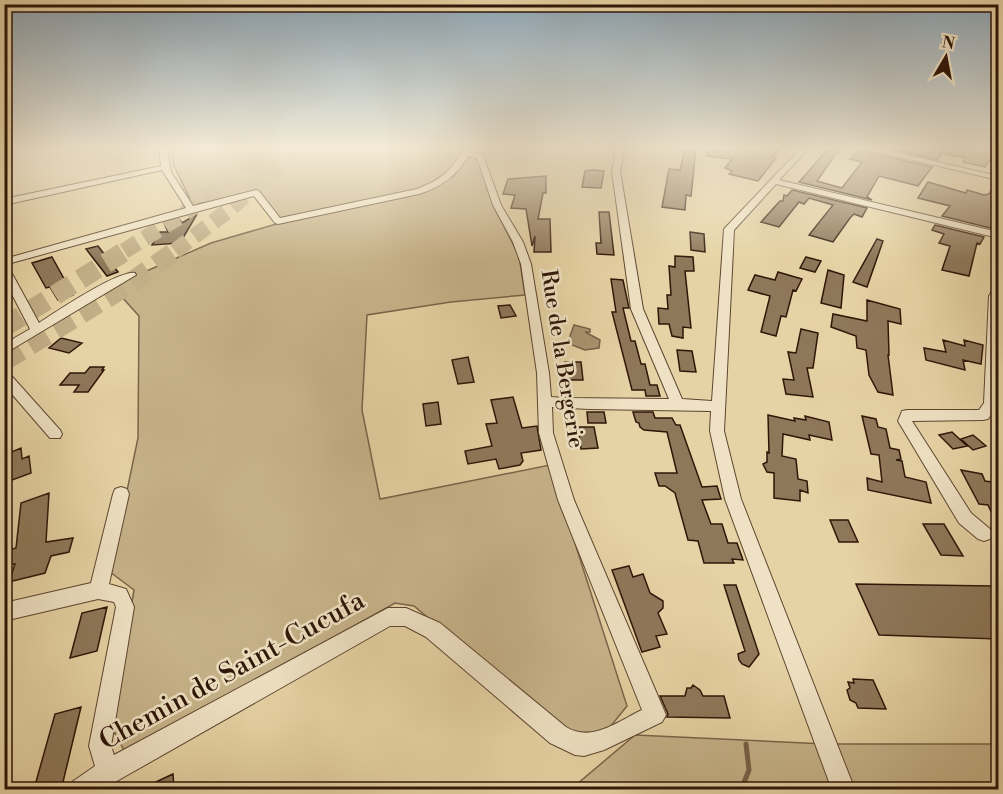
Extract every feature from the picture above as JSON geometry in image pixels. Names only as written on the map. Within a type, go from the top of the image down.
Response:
[{"type":"street","points":[[4,202],[77,186]]},
{"type":"street","points":[[177,186],[190,208]]},
{"type":"street","points":[[4,262],[62,248],[190,208],[256,193],[278,221],[430,186]]},
{"type":"street","name":"Rue de la Bergerie","points":[[492,186],[497,205],[518,242],[526,264],[546,401],[546,433],[566,500],[655,715]]},
{"type":"street","points":[[618,186],[637,309],[677,403]]},
{"type":"street","points":[[768,186],[729,229],[717,431],[733,499],[844,789]]},
{"type":"street","points":[[794,186],[999,235]]},
{"type":"street","points":[[4,268],[36,329]]},
{"type":"street","points":[[4,350],[97,292],[131,275]]},
{"type":"street","points":[[984,534],[965,518],[905,421],[907,415],[983,415],[991,404],[995,296],[999,290]]},
{"type":"street","points":[[4,376],[55,434]]},
{"type":"street","points":[[546,401],[565,404],[677,403],[719,406]]},
{"type":"street","points":[[98,590],[121,494]]},
{"type":"street","points":[[4,612],[98,590],[120,595],[125,607],[100,746],[108,771]]},
{"type":"street","name":"Chemin de Saint-Cucufa","points":[[80,789],[108,771],[388,617],[406,617],[433,630],[558,735],[576,744],[588,744],[614,735],[655,715]]},
{"type":"shaded area","points":[[184,186],[487,186],[494,207],[519,256],[525,295],[451,302],[367,315],[362,410],[380,499],[550,465],[627,706],[606,732],[579,745],[414,606],[395,603],[126,754],[111,726],[134,590],[110,572],[138,438],[139,316],[112,286],[211,243],[283,222],[259,191],[193,205]]},
{"type":"shaded area","points":[[574,325],[590,329],[590,332],[585,332],[600,340],[599,348],[585,350],[572,345],[570,336]]},
{"type":"shaded area","points":[[635,735],[826,744],[998,744],[998,789],[570,790]]},
{"type":"building","points":[[506,186],[546,186],[538,219],[550,219],[551,252],[534,252],[535,236],[532,246],[526,209],[511,208],[515,195],[503,194]]},
{"type":"building","points":[[582,186],[601,186],[601,188]]},
{"type":"building","points":[[666,186],[692,186],[691,196],[686,195],[685,210],[662,207]]},
{"type":"building","points":[[815,186],[842,188],[843,186],[873,186],[867,197],[872,200]]},
{"type":"building","points":[[925,186],[942,186],[984,195],[989,194],[994,186],[999,186],[999,215],[990,228],[942,216],[950,206],[918,198]]},
{"type":"building","points":[[792,190],[867,208],[862,217],[854,214],[850,218],[833,242],[809,235],[833,205],[809,198],[804,204],[799,202],[779,227],[761,222],[780,201],[783,201],[784,195],[787,196]]},
{"type":"building","points":[[599,212],[609,212],[614,255],[597,254],[596,243],[601,243]]},
{"type":"building","points":[[197,214],[180,243],[152,245],[160,232],[168,232],[164,223],[179,219],[182,223]]},
{"type":"building","points":[[935,225],[984,237],[980,244],[977,243],[969,276],[942,270],[950,246],[939,243],[944,234],[932,230]]},
{"type":"building","points":[[690,232],[704,234],[705,252],[691,250]]},
{"type":"building","points":[[877,239],[883,241],[867,287],[853,282]]},
{"type":"building","points":[[98,246],[118,272],[107,276],[86,249]]},
{"type":"building","points":[[675,256],[693,257],[694,271],[685,271],[691,328],[683,327],[683,338],[672,336],[669,324],[659,324],[658,308],[668,309],[667,295],[671,295],[669,266],[675,267]]},
{"type":"building","points":[[52,257],[73,295],[58,300],[50,287],[46,288],[32,263]]},
{"type":"building","points":[[806,257],[821,261],[815,272],[800,268]]},
{"type":"building","points":[[828,270],[844,275],[841,308],[821,303]]},
{"type":"building","points":[[778,272],[802,279],[796,291],[793,290],[786,317],[781,316],[776,336],[761,332],[770,296],[748,290],[755,275],[775,280]]},
{"type":"building","points":[[611,279],[623,280],[629,308],[623,308],[631,341],[635,341],[641,364],[645,364],[650,385],[657,385],[660,396],[646,396],[645,390],[632,390],[612,312],[616,312]]},
{"type":"building","points":[[867,300],[900,309],[901,324],[888,321],[888,355],[893,395],[878,392],[869,375],[866,350],[857,348],[856,336],[831,327],[833,314],[867,321]]},
{"type":"building","points":[[510,305],[516,316],[501,318],[498,306]]},
{"type":"building","points":[[801,329],[818,333],[813,368],[807,368],[813,397],[786,394],[783,379],[794,380],[788,352],[796,353]]},
{"type":"building","points":[[61,338],[82,343],[69,353],[49,348]]},
{"type":"building","points":[[943,340],[965,346],[964,340],[983,345],[981,364],[963,360],[965,370],[926,360],[924,348],[946,352]]},
{"type":"building","points":[[677,350],[692,351],[696,372],[680,371]]},
{"type":"building","points":[[468,357],[474,382],[458,384],[452,360]]},
{"type":"building","points":[[565,362],[581,362],[583,380],[566,380]]},
{"type":"building","points":[[90,367],[104,367],[102,370],[104,370],[88,392],[74,392],[79,385],[60,385],[70,373],[85,373]]},
{"type":"building","points":[[513,397],[522,428],[537,426],[541,450],[521,453],[523,461],[520,465],[499,469],[496,459],[468,464],[465,451],[492,446],[486,424],[497,423],[491,400]]},
{"type":"building","points":[[438,402],[441,424],[426,426],[423,404]]},
{"type":"building","points":[[587,412],[604,412],[606,423],[588,423]]},
{"type":"building","points":[[633,412],[653,412],[655,418],[672,418],[676,425],[680,425],[702,487],[717,486],[721,499],[702,500],[711,524],[722,524],[728,543],[737,543],[743,560],[732,559],[734,563],[704,563],[698,541],[688,540],[675,493],[665,486],[659,486],[655,473],[677,473],[667,432],[644,430],[636,422]]},
{"type":"building","points":[[768,415],[795,421],[794,418],[806,420],[805,416],[829,422],[832,440],[809,435],[810,440],[783,434],[782,456],[796,459],[798,479],[807,481],[808,493],[800,490],[800,501],[774,498],[774,473],[767,472],[763,464],[767,462],[767,452],[769,453]]},
{"type":"building","points":[[862,416],[876,419],[878,427],[886,429],[890,448],[899,450],[901,459],[896,460],[902,461],[905,477],[926,482],[931,503],[868,490],[867,478],[882,482],[879,455],[871,454]]},
{"type":"building","points":[[578,427],[594,427],[598,448],[581,449]]},
{"type":"building","points":[[952,432],[967,446],[953,449],[939,435]]},
{"type":"building","points":[[973,435],[986,446],[973,450],[961,439]]},
{"type":"building","points":[[21,448],[22,459],[29,456],[31,473],[4,483],[4,455]]},
{"type":"building","points":[[961,470],[982,474],[985,481],[999,483],[999,529],[988,505],[979,504]]},
{"type":"building","points":[[49,493],[46,542],[73,538],[69,552],[51,556],[45,573],[9,582],[15,564],[4,566],[4,551],[16,548],[21,503]]},
{"type":"building","points":[[830,520],[848,520],[858,542],[839,542]]},
{"type":"building","points":[[923,524],[944,524],[963,556],[941,555]]},
{"type":"building","points":[[629,566],[633,577],[643,574],[650,593],[663,601],[663,608],[658,613],[667,634],[656,636],[660,647],[642,652],[612,570]]},
{"type":"building","points":[[856,584],[993,586],[999,595],[999,639],[879,635]]},
{"type":"building","points":[[724,585],[736,585],[759,654],[749,667],[739,660],[738,654],[745,651]]},
{"type":"building","points":[[107,607],[97,651],[70,658],[82,613]]},
{"type":"building","points":[[853,679],[873,680],[886,709],[858,708],[856,703],[850,700],[847,690],[850,688],[848,682],[854,683]]},
{"type":"building","points":[[693,685],[700,690],[703,696],[724,696],[730,718],[667,717],[668,714],[660,696],[685,696],[687,688]]},
{"type":"building","points":[[81,707],[63,782],[34,789],[55,714]]},
{"type":"building","points":[[173,774],[174,789],[141,789]]},
{"type":"waterway","points":[[741,790],[749,770],[746,744]]},
{"type":"tunnel","points":[[124,251],[184,214],[219,186]]},
{"type":"tunnel","points":[[175,251],[229,210],[255,186]]},
{"type":"tunnel","points":[[4,327],[127,250]]},
{"type":"tunnel","points":[[4,361],[120,290],[177,250]]}]
